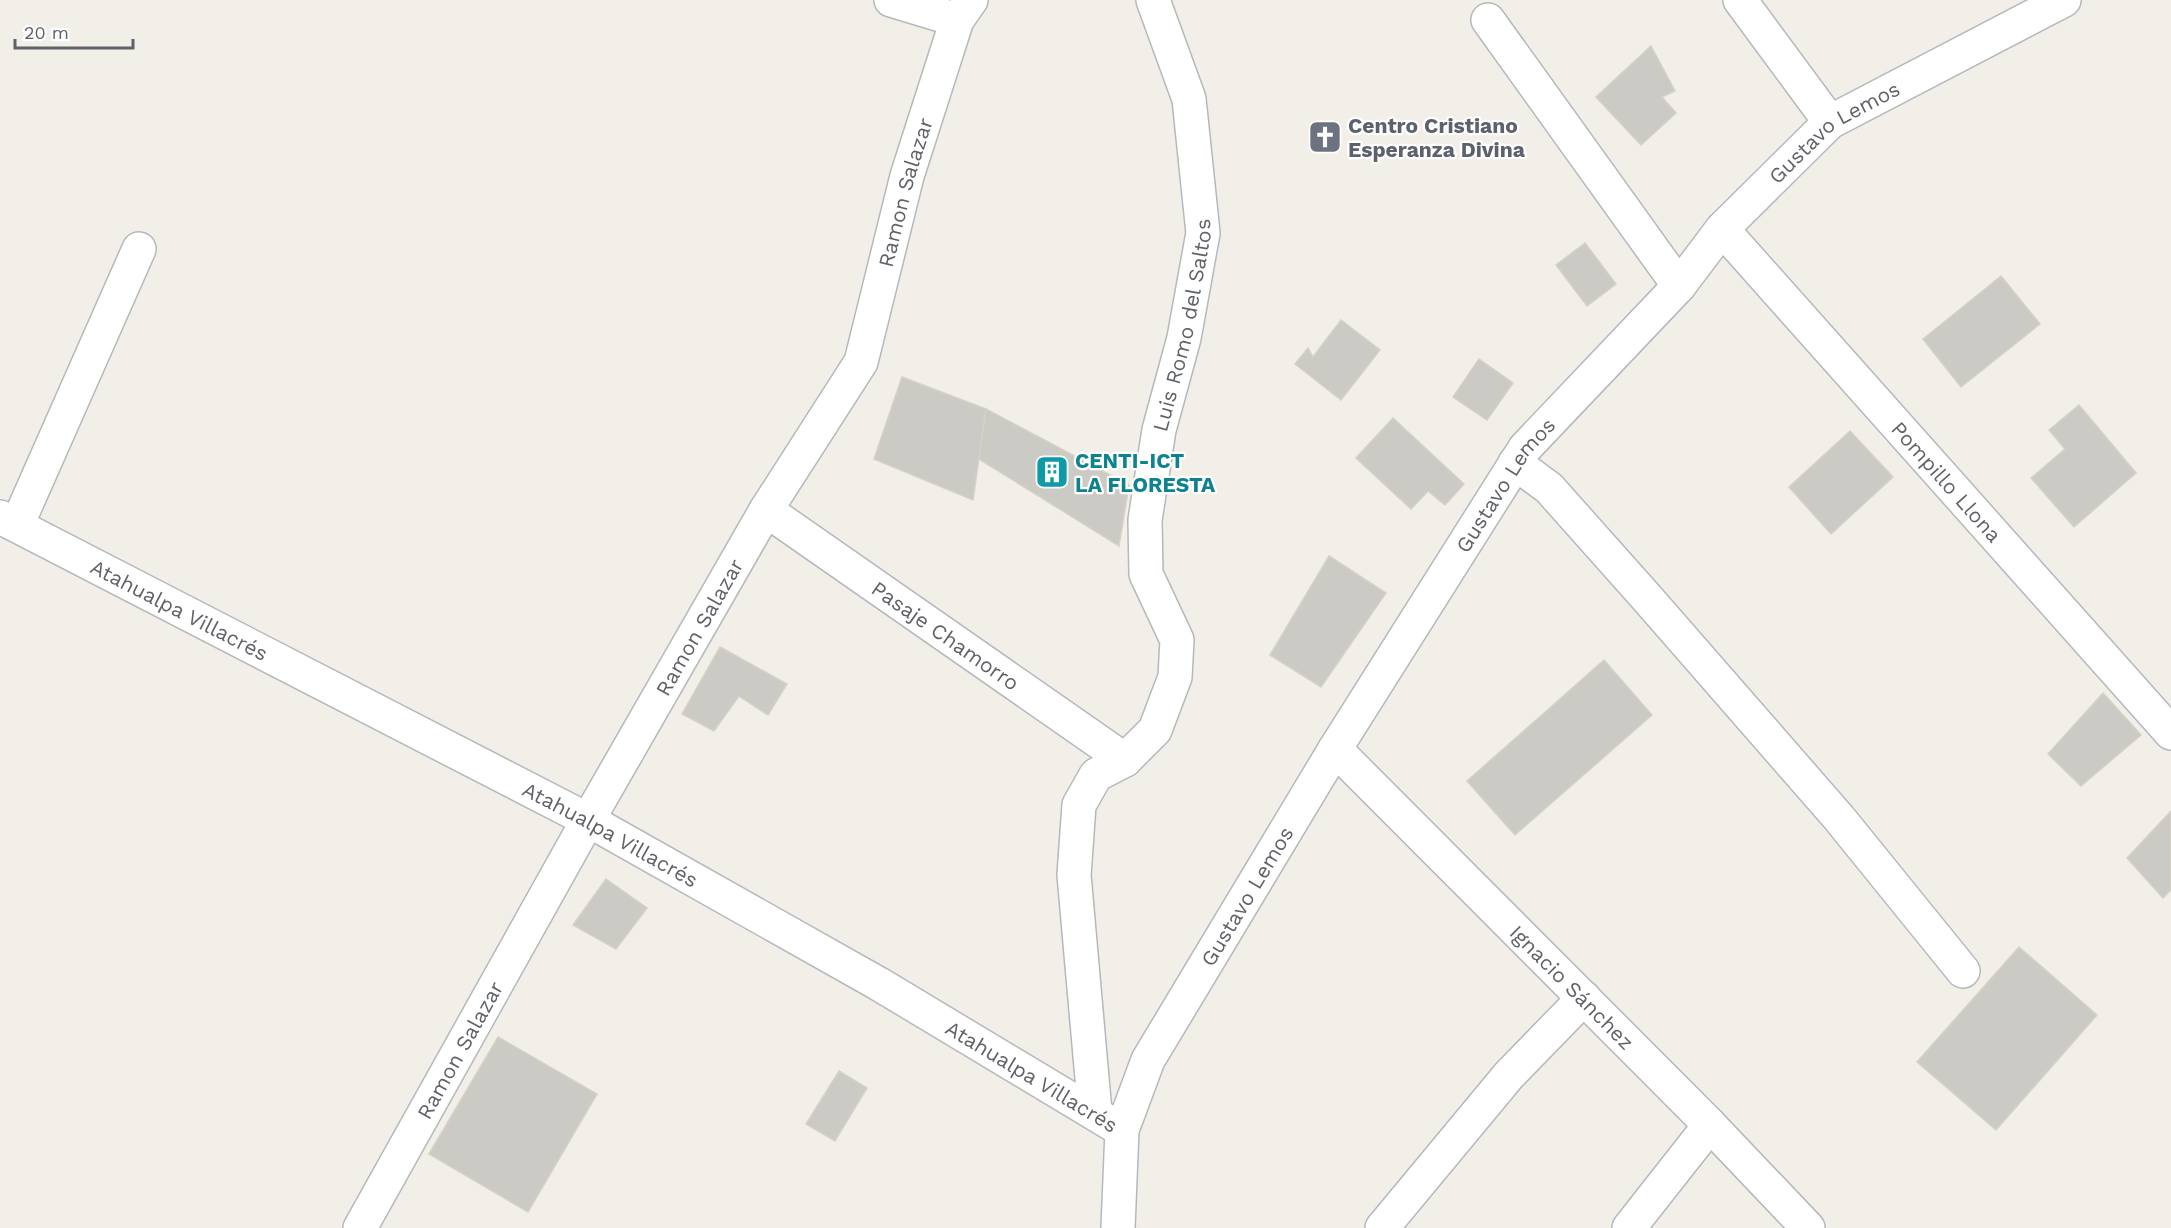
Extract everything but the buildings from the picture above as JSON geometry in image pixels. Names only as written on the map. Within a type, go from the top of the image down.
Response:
[{"type":"street","points":[[891,0],[964,10]]},
{"type":"street","name":"Luis Romo del Saltos","points":[[1095,1112],[1074,875],[1079,806],[1096,775],[1125,760],[1155,730],[1175,677],[1177,640],[1146,574],[1145,520],[1160,430],[1184,338],[1203,233],[1189,99],[1153,0]]},
{"type":"street","points":[[1740,0],[1830,122]]},
{"type":"street","name":"Gustavo Lemos","points":[[1122,1130],[1148,1060],[1335,749],[1525,448],[1678,286],[1722,229],[1830,122],[2064,0]]},
{"type":"street","name":"Ramon Salazar","points":[[360,1228],[588,820],[766,510],[861,362],[908,176],[964,10]]},
{"type":"street","points":[[1488,20],[1678,286]]},
{"type":"street","name":"Pompillo Llona","points":[[1722,229],[2171,733]]},
{"type":"street","points":[[8,521],[139,249]]},
{"type":"street","points":[[1515,463],[1549,488],[1647,598],[1839,818],[1964,971]]},
{"type":"street","name":"Pasaje Chamorro","points":[[766,510],[1125,760]]},
{"type":"street","name":"Atahualpa Villacrés","points":[[8,521],[588,820],[879,984],[1095,1112],[1122,1130],[1118,1228]]},
{"type":"street","name":"Ignacio Sánchez","points":[[1335,749],[1710,1125],[1808,1228]]},
{"type":"street","points":[[1382,1228],[1509,1075],[1584,998]]},
{"type":"street","points":[[1629,1228],[1710,1125]]},
{"type":"place","name":"Centro Cristiano Esperanza Divina","points":[[1325,137]]},
{"type":"place","name":"CENTI-ICT LA FLORESTA","points":[[1052,472]]}]
